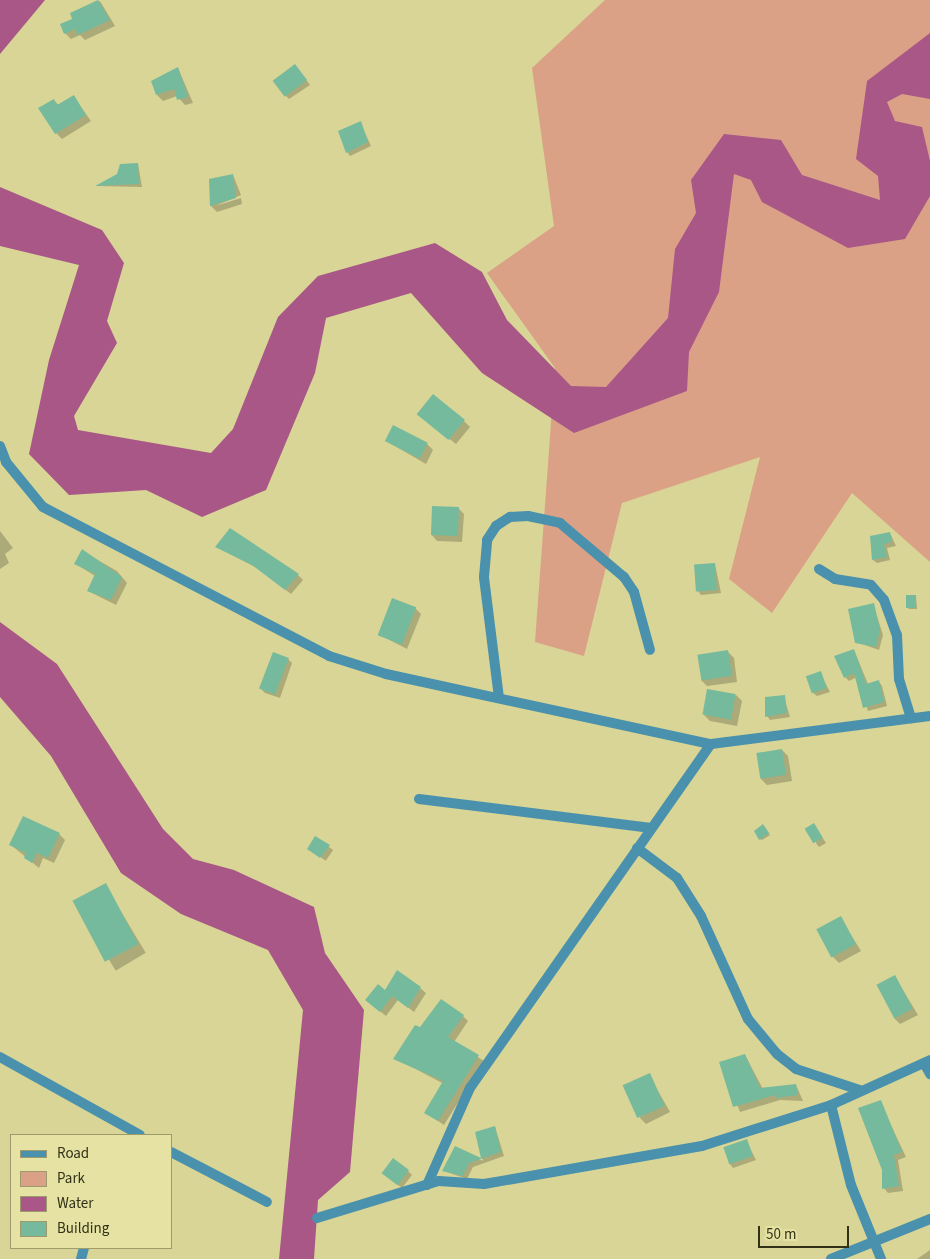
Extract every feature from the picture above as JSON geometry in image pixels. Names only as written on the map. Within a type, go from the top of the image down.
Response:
[{"type":"street","points":[[0,446],[12,470],[43,507],[329,656],[386,674],[711,744],[930,716]]},
{"type":"street","points":[[499,698],[484,577],[487,540],[496,526],[510,517],[528,516],[560,524],[624,577],[634,592],[650,650]]},
{"type":"street","points":[[820,569],[835,579],[871,584],[884,600],[897,635],[900,679],[911,718]]},
{"type":"street","points":[[427,1185],[470,1088],[711,744]]},
{"type":"street","points":[[419,800],[651,828]]},
{"type":"street","points":[[637,848],[677,878],[701,916],[748,1019],[777,1054],[796,1069],[860,1090]]},
{"type":"street","points":[[0,1057],[135,1134]]},
{"type":"street","points":[[317,1218],[439,1181],[484,1184],[702,1146],[831,1105],[860,1090],[927,1062],[930,1074]]},
{"type":"street","points":[[831,1105],[852,1185],[881,1259]]},
{"type":"street","points":[[172,1153],[267,1202]]},
{"type":"street","points":[[831,1259],[930,1219]]},
{"type":"green space","points":[[605,0],[930,0],[930,562],[852,493],[772,613],[729,579],[760,457],[622,503],[584,656],[535,642],[555,368],[487,273],[554,226],[532,68]]},
{"type":"water","points":[[0,0],[45,0],[0,54]]},
{"type":"water","points":[[930,33],[930,99],[902,94],[887,102],[895,121],[922,127],[930,161],[930,196],[905,239],[848,248],[762,202],[751,180],[734,174],[719,292],[689,352],[687,391],[574,433],[482,373],[411,293],[326,318],[315,373],[266,490],[202,517],[146,490],[69,495],[29,454],[49,360],[79,265],[0,246],[0,187],[102,230],[124,263],[107,321],[117,343],[74,416],[78,430],[211,453],[233,429],[278,317],[318,276],[435,243],[482,272],[507,320],[571,386],[606,387],[668,318],[675,249],[696,213],[691,180],[724,134],[781,140],[802,175],[880,200],[878,176],[856,159],[867,81]]},
{"type":"water","points":[[0,622],[57,664],[163,829],[193,859],[234,870],[314,907],[325,953],[364,1010],[350,1172],[318,1200],[314,1259],[279,1259],[303,1010],[268,950],[181,914],[121,873],[51,756],[0,697]]},
{"type":"building","points":[[98,0],[110,20],[78,35],[75,29],[64,34],[60,24],[72,19],[70,13]]},
{"type":"building","points":[[295,64],[307,80],[285,97],[273,81]]},
{"type":"building","points":[[178,67],[188,97],[177,100],[174,89],[156,95],[151,81]]},
{"type":"building","points":[[74,95],[86,115],[55,134],[38,108],[54,99],[57,105]]},
{"type":"building","points":[[361,121],[368,142],[346,153],[338,131]]},
{"type":"building","points":[[138,163],[139,184],[95,186],[117,174],[120,164]]},
{"type":"building","points":[[233,174],[236,198],[210,206],[209,179]]},
{"type":"building","points":[[433,394],[465,420],[449,440],[417,414]]},
{"type":"building","points":[[393,425],[428,443],[420,459],[385,441]]},
{"type":"building","points":[[432,506],[459,507],[458,536],[431,535]]},
{"type":"building","points":[[230,528],[299,574],[285,590],[252,565],[215,547]]},
{"type":"building","points":[[890,532],[892,542],[884,544],[887,557],[872,560],[870,536]]},
{"type":"building","points":[[82,549],[122,577],[111,600],[87,591],[95,574],[74,564]]},
{"type":"building","points":[[715,563],[717,590],[696,591],[694,564]]},
{"type":"building","points":[[906,595],[916,595],[916,608],[906,608]]},
{"type":"building","points":[[392,598],[416,607],[402,645],[378,635]]},
{"type":"building","points":[[874,603],[880,630],[876,647],[855,643],[848,609]]},
{"type":"building","points":[[854,649],[866,684],[879,680],[884,702],[863,708],[854,673],[844,678],[834,656]]},
{"type":"building","points":[[728,650],[732,676],[701,681],[697,655]]},
{"type":"building","points":[[273,652],[289,658],[275,695],[259,688]]},
{"type":"building","points":[[821,671],[827,688],[812,693],[806,676]]},
{"type":"building","points":[[707,689],[736,694],[731,720],[702,715]]},
{"type":"building","points":[[785,695],[787,713],[765,717],[765,697]]},
{"type":"building","points":[[782,749],[786,775],[760,779],[756,753]]},
{"type":"building","points":[[23,816],[60,833],[48,858],[37,853],[32,863],[24,858],[26,853],[9,845]]},
{"type":"building","points":[[814,823],[823,838],[813,843],[805,829]]},
{"type":"building","points":[[763,824],[769,833],[759,840],[754,831]]},
{"type":"building","points":[[315,836],[330,845],[320,858],[307,849]]},
{"type":"building","points":[[106,883],[138,944],[105,962],[72,901]]},
{"type":"building","points":[[841,916],[856,944],[831,957],[816,929]]},
{"type":"building","points":[[397,970],[421,987],[408,1008],[392,996],[380,1012],[365,1000],[378,984],[385,990]]},
{"type":"building","points":[[895,975],[913,1009],[894,1018],[876,985]]},
{"type":"building","points":[[441,999],[464,1015],[448,1037],[479,1055],[438,1121],[424,1113],[443,1081],[393,1059],[415,1025],[420,1027]]},
{"type":"building","points":[[745,1054],[760,1088],[796,1084],[798,1095],[776,1098],[775,1095],[733,1107],[719,1062]]},
{"type":"building","points":[[650,1073],[665,1106],[637,1118],[623,1085]]},
{"type":"building","points":[[881,1100],[902,1152],[894,1155],[899,1186],[882,1189],[882,1170],[858,1108]]},
{"type":"building","points":[[495,1126],[501,1152],[469,1163],[463,1176],[442,1171],[455,1146],[481,1158],[475,1132]]},
{"type":"building","points":[[747,1139],[753,1156],[729,1164],[723,1147]]},
{"type":"building","points":[[393,1158],[409,1170],[398,1185],[382,1173]]}]
